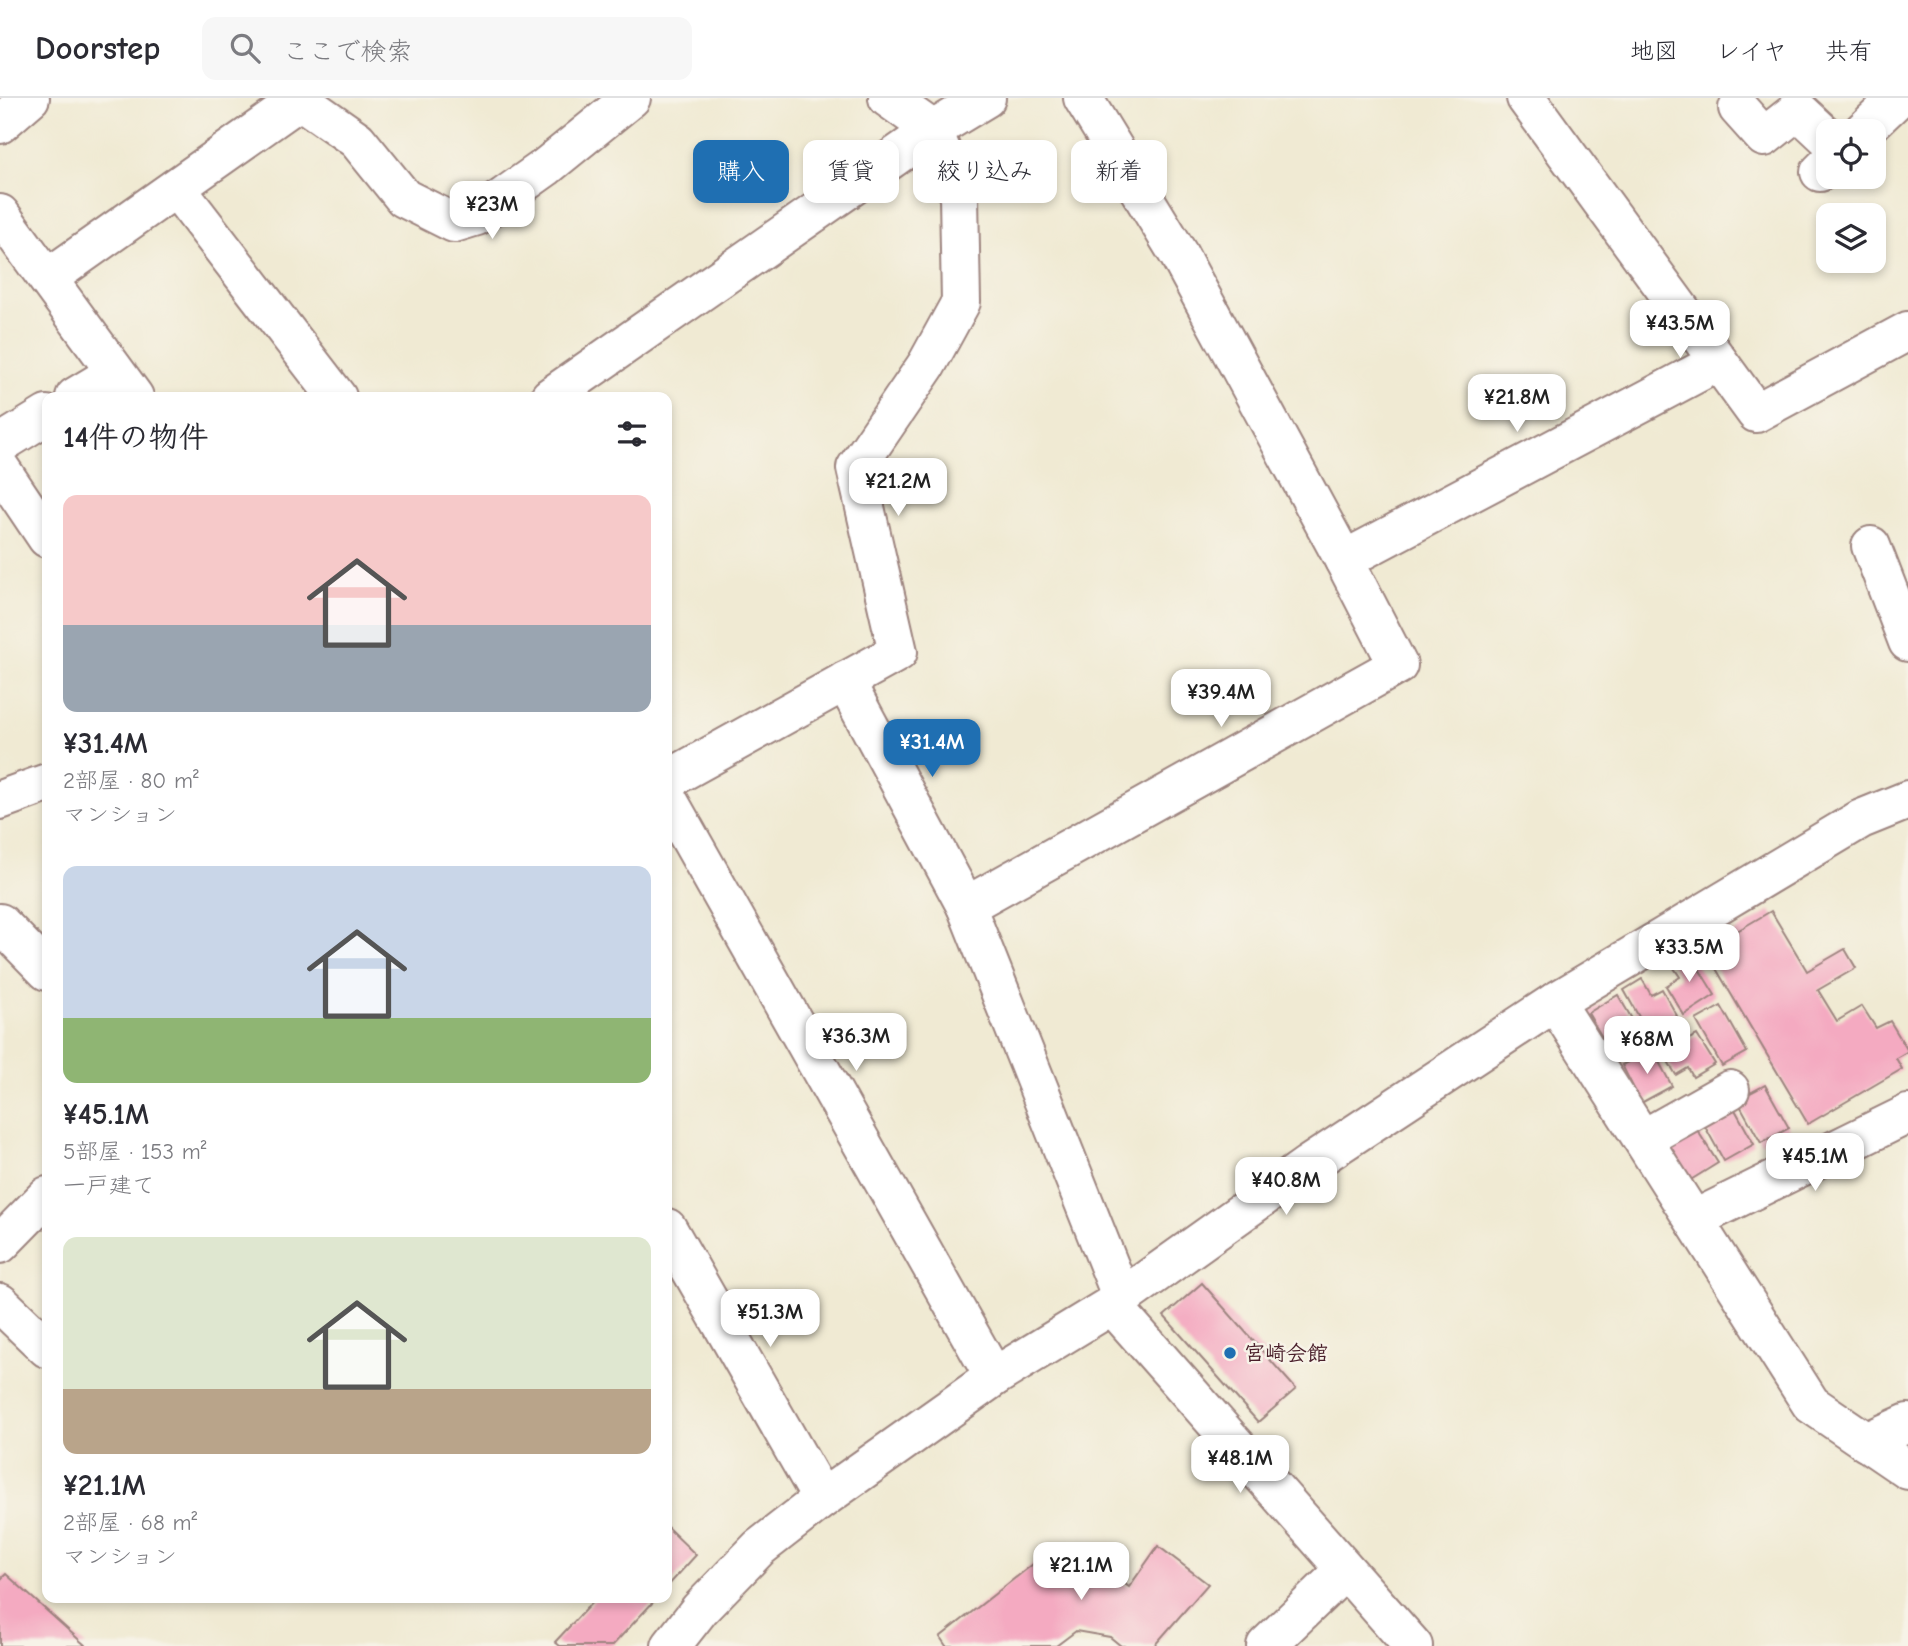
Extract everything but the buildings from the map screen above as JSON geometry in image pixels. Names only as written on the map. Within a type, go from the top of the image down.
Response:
[{"type":"street","points":[[48,278],[299,99],[357,140],[404,198],[454,223],[477,216],[631,98]]},
{"type":"street","points":[[672,777],[898,652],[856,468],[927,364],[961,302],[959,196],[933,130],[888,98]]},
{"type":"street","points":[[557,392],[933,130],[986,98]]},
{"type":"street","points":[[966,906],[1398,665],[1179,255],[1083,98]]},
{"type":"street","points":[[1526,98],[1756,413],[1908,331]]},
{"type":"street","points":[[1876,119],[1898,98]]},
{"type":"street","points":[[1738,108],[1764,137],[1798,110],[1816,141]]},
{"type":"street","points":[[176,188],[333,392]]},
{"type":"street","points":[[0,214],[125,385],[96,392]]},
{"type":"street","points":[[1344,560],[1718,362]]},
{"type":"street","points":[[0,444],[42,418]]},
{"type":"street","points":[[0,468],[42,531]]},
{"type":"street","points":[[1871,547],[1908,642]]},
{"type":"street","points":[[845,681],[966,906],[1117,1301],[1345,1570],[1413,1646]]},
{"type":"street","points":[[0,800],[42,785]]},
{"type":"street","points":[[671,1646],[700,1609],[759,1548],[822,1499],[994,1377],[1117,1301],[1308,1165],[1555,1002],[1861,819],[1908,800]]},
{"type":"street","points":[[672,807],[994,1377]]},
{"type":"street","points":[[0,923],[42,966]]},
{"type":"street","points":[[1555,1002],[1811,1404],[1908,1471]]},
{"type":"street","points":[[1643,1139],[1730,1090]]},
{"type":"street","points":[[1695,1219],[1908,1114]]},
{"type":"street","points":[[0,1244],[42,1201]]},
{"type":"street","points":[[672,1237],[822,1499]]},
{"type":"street","points":[[0,1303],[42,1343]]},
{"type":"street","points":[[1866,1442],[1908,1423]]},
{"type":"street","points":[[1266,1646],[1345,1570]]},
{"type":"place","name":"宮崎会館","points":[[1230,1353]]}]
